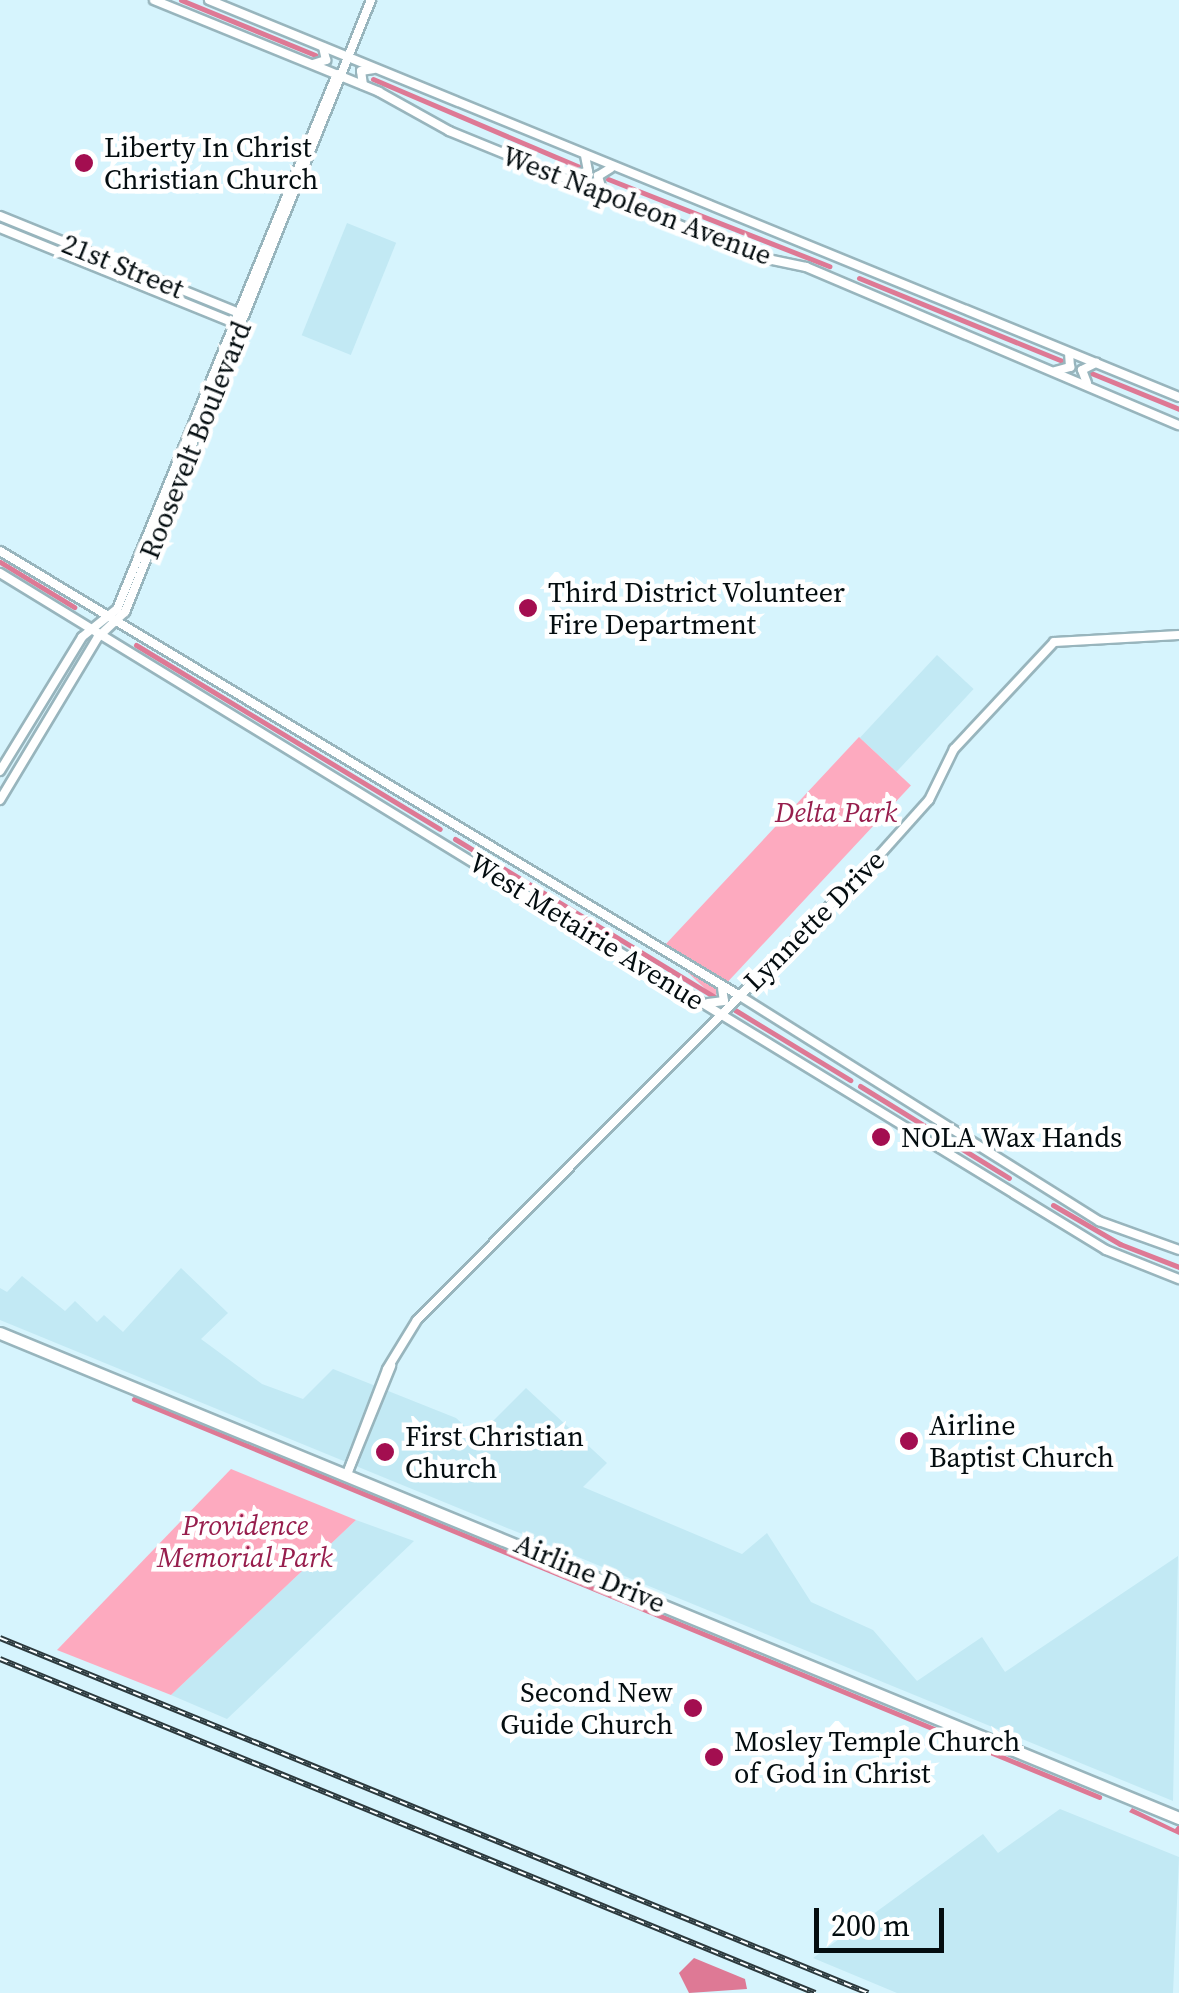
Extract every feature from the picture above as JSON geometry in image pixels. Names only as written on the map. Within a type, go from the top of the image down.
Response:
[{"type":"highway","name":"Airline Drive","points":[[0,1330],[1178,1809]]},
{"type":"highway","name":"Airline Drive","points":[[348,1470],[1178,1817]]},
{"type":"main road","name":"West Napoleon Avenue","points":[[154,0],[363,86],[449,130],[758,257],[857,288],[1176,423]]},
{"type":"main road","name":"West Napoleon Avenue","points":[[209,0],[1176,396]]},
{"type":"main road","name":"Roosevelt Boulevard","points":[[114,620],[371,0]]},
{"type":"main road","points":[[308,63],[326,60],[323,47]]},
{"type":"main road","points":[[363,86],[360,71],[378,70]]},
{"type":"main road","points":[[566,177],[588,171],[584,154]]},
{"type":"main road","points":[[603,192],[600,172],[620,168]]},
{"type":"main road","name":"21st Street","points":[[0,216],[240,319]]},
{"type":"main road","name":"21st Street","points":[[0,228],[240,319]]},
{"type":"main road","points":[[822,274],[837,272],[837,258]]},
{"type":"main road","points":[[857,288],[850,272],[864,269]]},
{"type":"main road","points":[[1055,372],[1070,367],[1069,352]]},
{"type":"main road","points":[[1088,385],[1082,370],[1096,363]]},
{"type":"main road","name":"West Metairie Avenue","points":[[0,551],[740,996],[1055,1194],[1124,1233],[1179,1250]]},
{"type":"main road","name":"West Metairie Avenue","points":[[0,573],[1106,1250],[1177,1278]]},
{"type":"main road","points":[[69,615],[85,616],[81,600]]},
{"type":"main road","points":[[0,771],[91,628],[114,620]]},
{"type":"main road","points":[[0,800],[100,634],[114,620]]},
{"type":"main road","points":[[122,647],[122,633],[133,632]]},
{"type":"main road","name":"Lynnette Drive","points":[[348,1470],[392,1366],[424,1312],[919,811],[954,749],[1054,642],[1178,635]]},
{"type":"main road","points":[[453,848],[452,834],[466,834]]},
{"type":"main road","points":[[694,998],[724,1001],[726,994],[714,981]]},
{"type":"main road","points":[[1009,1188],[1026,1187],[1022,1174]]},
{"type":"main road","points":[[1039,1206],[1038,1192],[1055,1194]]},
{"type":"shaded area","points":[[347,223],[396,243],[351,355],[302,335]]},
{"type":"shaded area","points":[[937,655],[974,689],[897,772],[860,738]]},
{"type":"shaded area","points":[[181,1268],[228,1313],[201,1339],[262,1384],[303,1399],[333,1369],[456,1418],[477,1437],[526,1388],[607,1463],[583,1487],[742,1554],[767,1533],[811,1602],[873,1630],[917,1681],[982,1637],[1005,1672],[1178,1556],[1173,1801],[0,1320],[0,1288],[7,1292],[22,1276],[65,1311],[75,1301],[97,1322],[104,1315],[123,1332]]},
{"type":"shaded area","points":[[356,1520],[414,1541],[227,1719],[171,1695]]},
{"type":"shaded area","points":[[1132,1808],[1175,1829],[1179,1824],[1179,1835],[1129,1812]]},
{"type":"shaded area","points":[[1060,1809],[1179,1857],[1173,1993],[897,1993],[813,1958],[983,1834],[998,1853]]},
{"type":"shaded area","points":[[694,1958],[745,1979],[747,1989],[689,1993],[679,1973]]},
{"type":"green space","name":"Delta Park","points":[[859,737],[911,785],[714,997],[662,948]]},
{"type":"green space","name":"Providence Memorial Park","points":[[231,1469],[356,1520],[171,1695],[57,1650]]},
{"type":"waterway","points":[[181,0],[315,55]]},
{"type":"waterway","points":[[373,79],[579,167]]},
{"type":"waterway","points":[[608,179],[829,266]]},
{"type":"waterway","points":[[859,278],[1062,361]]},
{"type":"waterway","points":[[1091,373],[1179,409]]},
{"type":"waterway","points":[[0,562],[74,607]]},
{"type":"waterway","points":[[136,645],[440,829]]},
{"type":"waterway","points":[[455,839],[718,999]]},
{"type":"waterway","points":[[735,1010],[850,1080]]},
{"type":"waterway","points":[[860,1086],[1009,1178]]},
{"type":"waterway","points":[[1053,1205],[1120,1244],[1179,1267]]},
{"type":"waterway","points":[[134,1399],[1099,1797]]},
{"type":"railway","points":[[0,1638],[868,1993]]},
{"type":"railway","points":[[0,1659],[815,1993]]},
{"type":"place","name":"Liberty In Christ Christian Church","points":[[84,163]]},
{"type":"place","name":"Third District Volunteer Fire Department","points":[[528,608]]},
{"type":"place","name":"NOLA Wax Hands","points":[[881,1137]]},
{"type":"place","name":"Airline Baptist Church","points":[[909,1441]]},
{"type":"place","name":"First Christian Church","points":[[385,1452]]},
{"type":"place","name":"Second New Guide Church","points":[[693,1708]]},
{"type":"place","name":"Mosley Temple Church of God in Christ","points":[[714,1757]]}]
